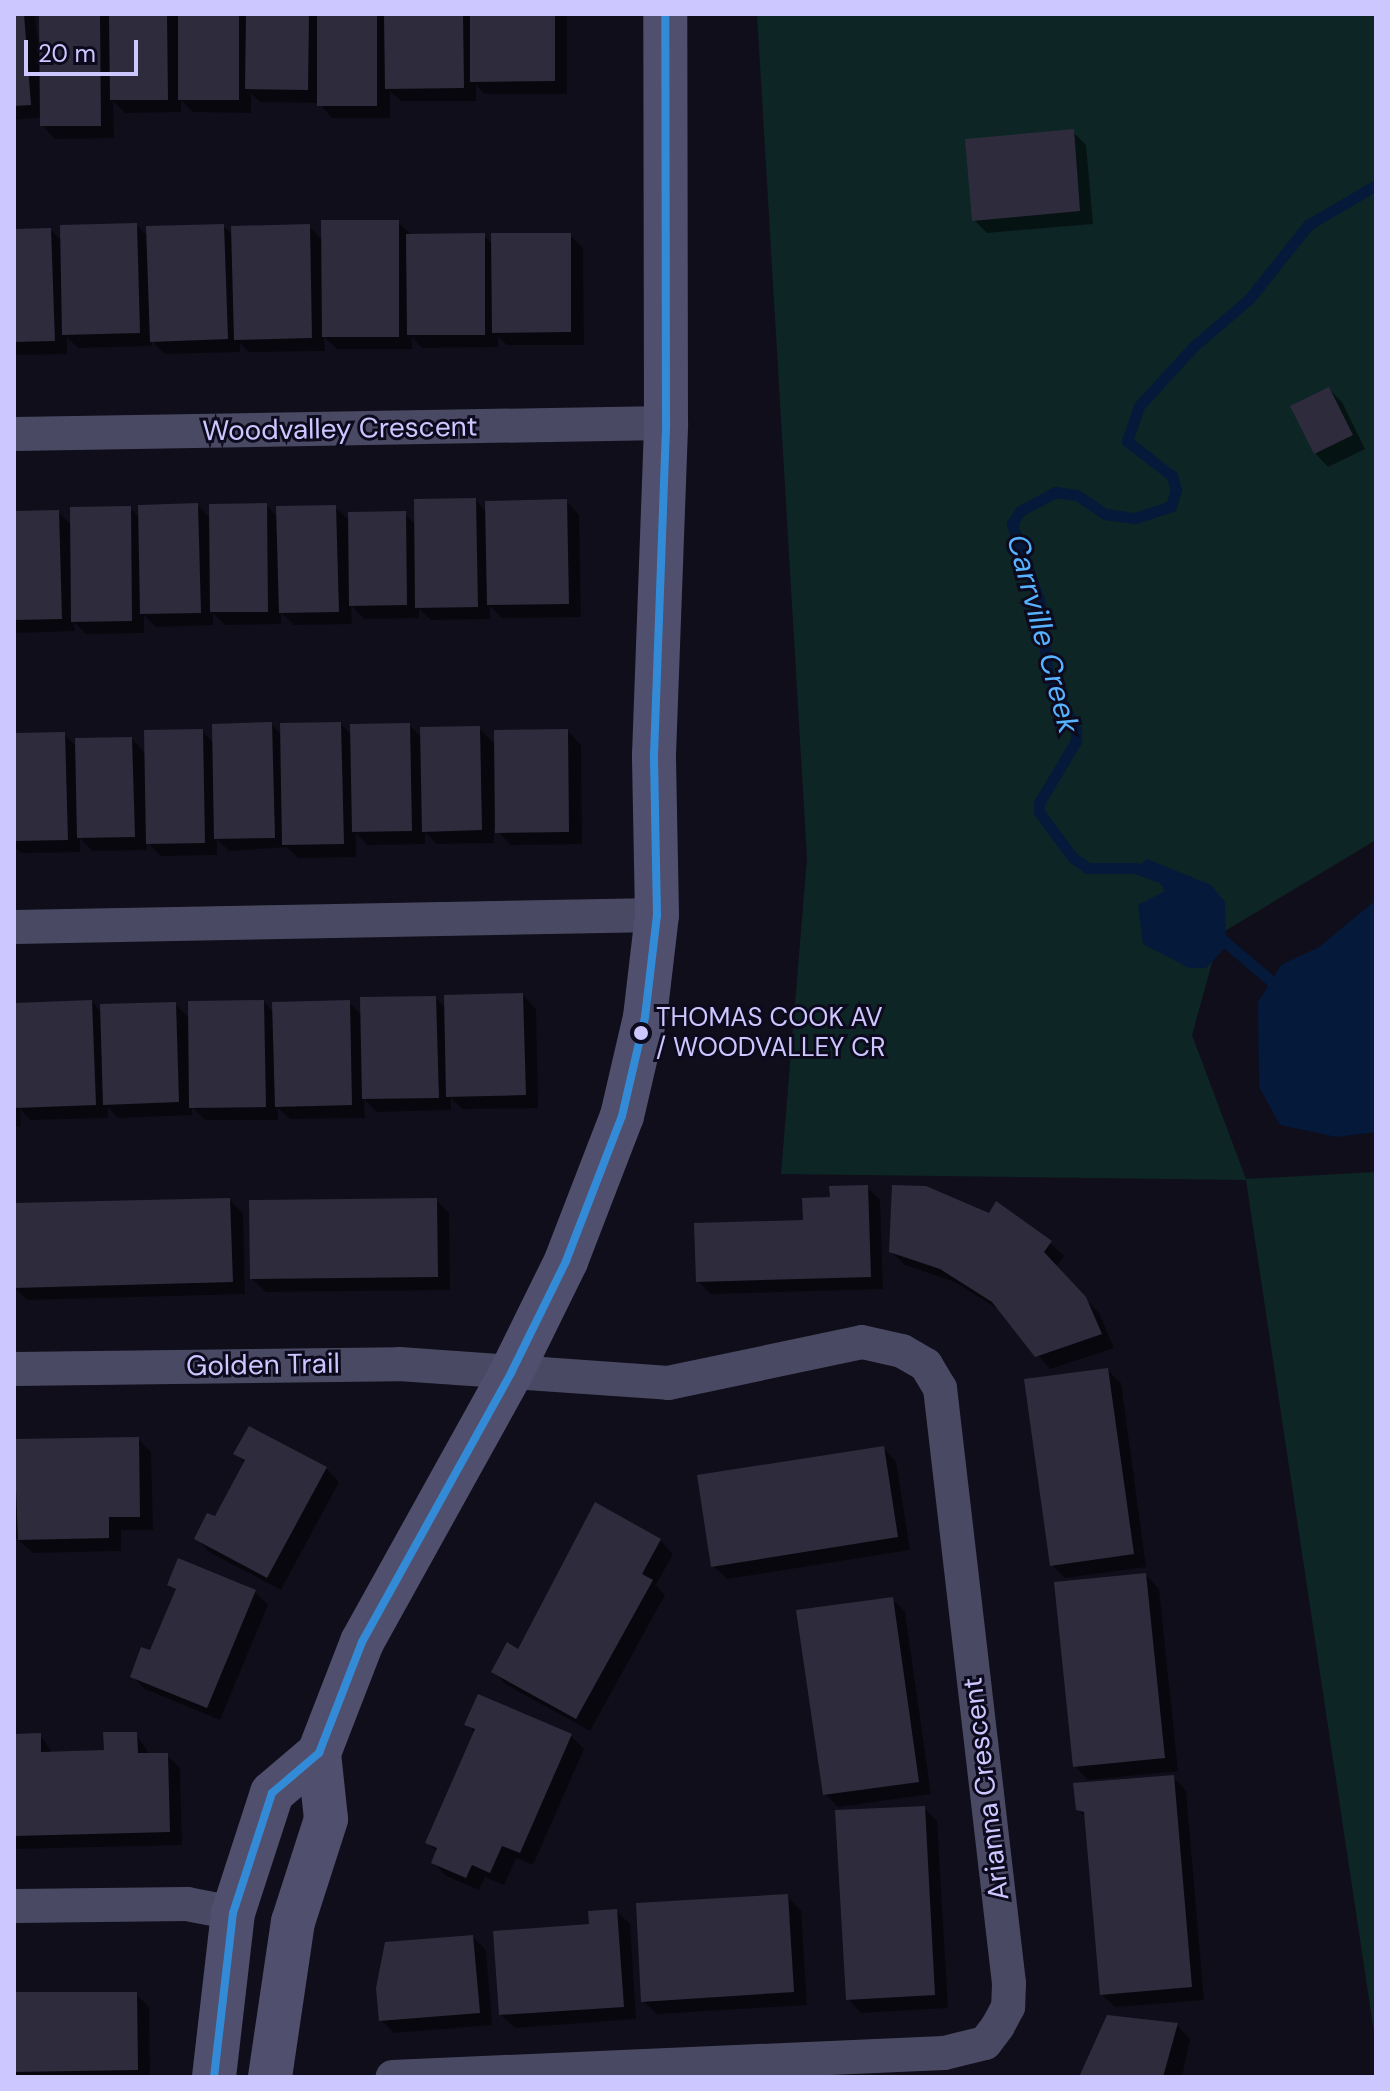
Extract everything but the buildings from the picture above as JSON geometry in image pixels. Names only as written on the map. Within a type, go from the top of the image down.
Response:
[{"type":"street","points":[[270,2077],[293,1922],[326,1819],[319,1753],[362,1642],[511,1373],[597,1190],[622,1116],[645,1017],[657,915],[654,755],[666,423],[665,14]]},
{"type":"street","name":"Woodvalley Crescent","points":[[14,434],[666,423]]},
{"type":"street","points":[[14,927],[657,915]]},
{"type":"street","name":"Arianna Crescent","points":[[393,2077],[969,2050],[985,2043],[1008,2007],[940,1388],[926,1365],[892,1347],[862,1342],[668,1383],[511,1373]]},
{"type":"street","name":"Golden Trail","points":[[14,1369],[399,1364],[511,1373]]},
{"type":"street","points":[[214,2077],[233,1913],[272,1793],[319,1753]]},
{"type":"street","points":[[14,1906],[187,1904],[233,1913]]},
{"type":"green space","points":[[757,14],[1376,14],[1376,840],[1220,934],[1192,1035],[1246,1179],[1376,1172],[1376,2046],[1246,1180],[781,1174],[807,858]]},
{"type":"water","points":[[1147,859],[1211,885],[1225,902],[1226,947],[1206,968],[1189,968],[1143,944],[1138,905],[1165,891],[1154,873],[1136,868]]},
{"type":"water","points":[[1376,900],[1376,1132],[1337,1137],[1280,1125],[1259,1087],[1258,1002],[1281,965],[1319,947]]},
{"type":"waterway","name":"Carrville Creek","points":[[1166,879],[1136,868],[1088,868],[1073,858],[1039,812],[1039,803],[1076,741],[1076,730],[1048,675],[1039,600],[1012,524],[1020,511],[1055,492],[1077,495],[1105,514],[1135,518],[1171,506],[1176,490],[1172,476],[1127,441],[1139,406],[1193,347],[1249,299],[1308,225],[1376,185]]},
{"type":"waterway","name":"Carrville Creek","points":[[1217,935],[1283,991]]},
{"type":"transit line","points":[[214,2077],[233,1913],[272,1793],[319,1753],[362,1642],[511,1373],[566,1261],[622,1116],[645,1017],[657,915],[654,755],[666,423],[665,14]]},
{"type":"place","name":"THOMAS COOK AV / WOODVALLEY CR","points":[[641,1033]]}]
